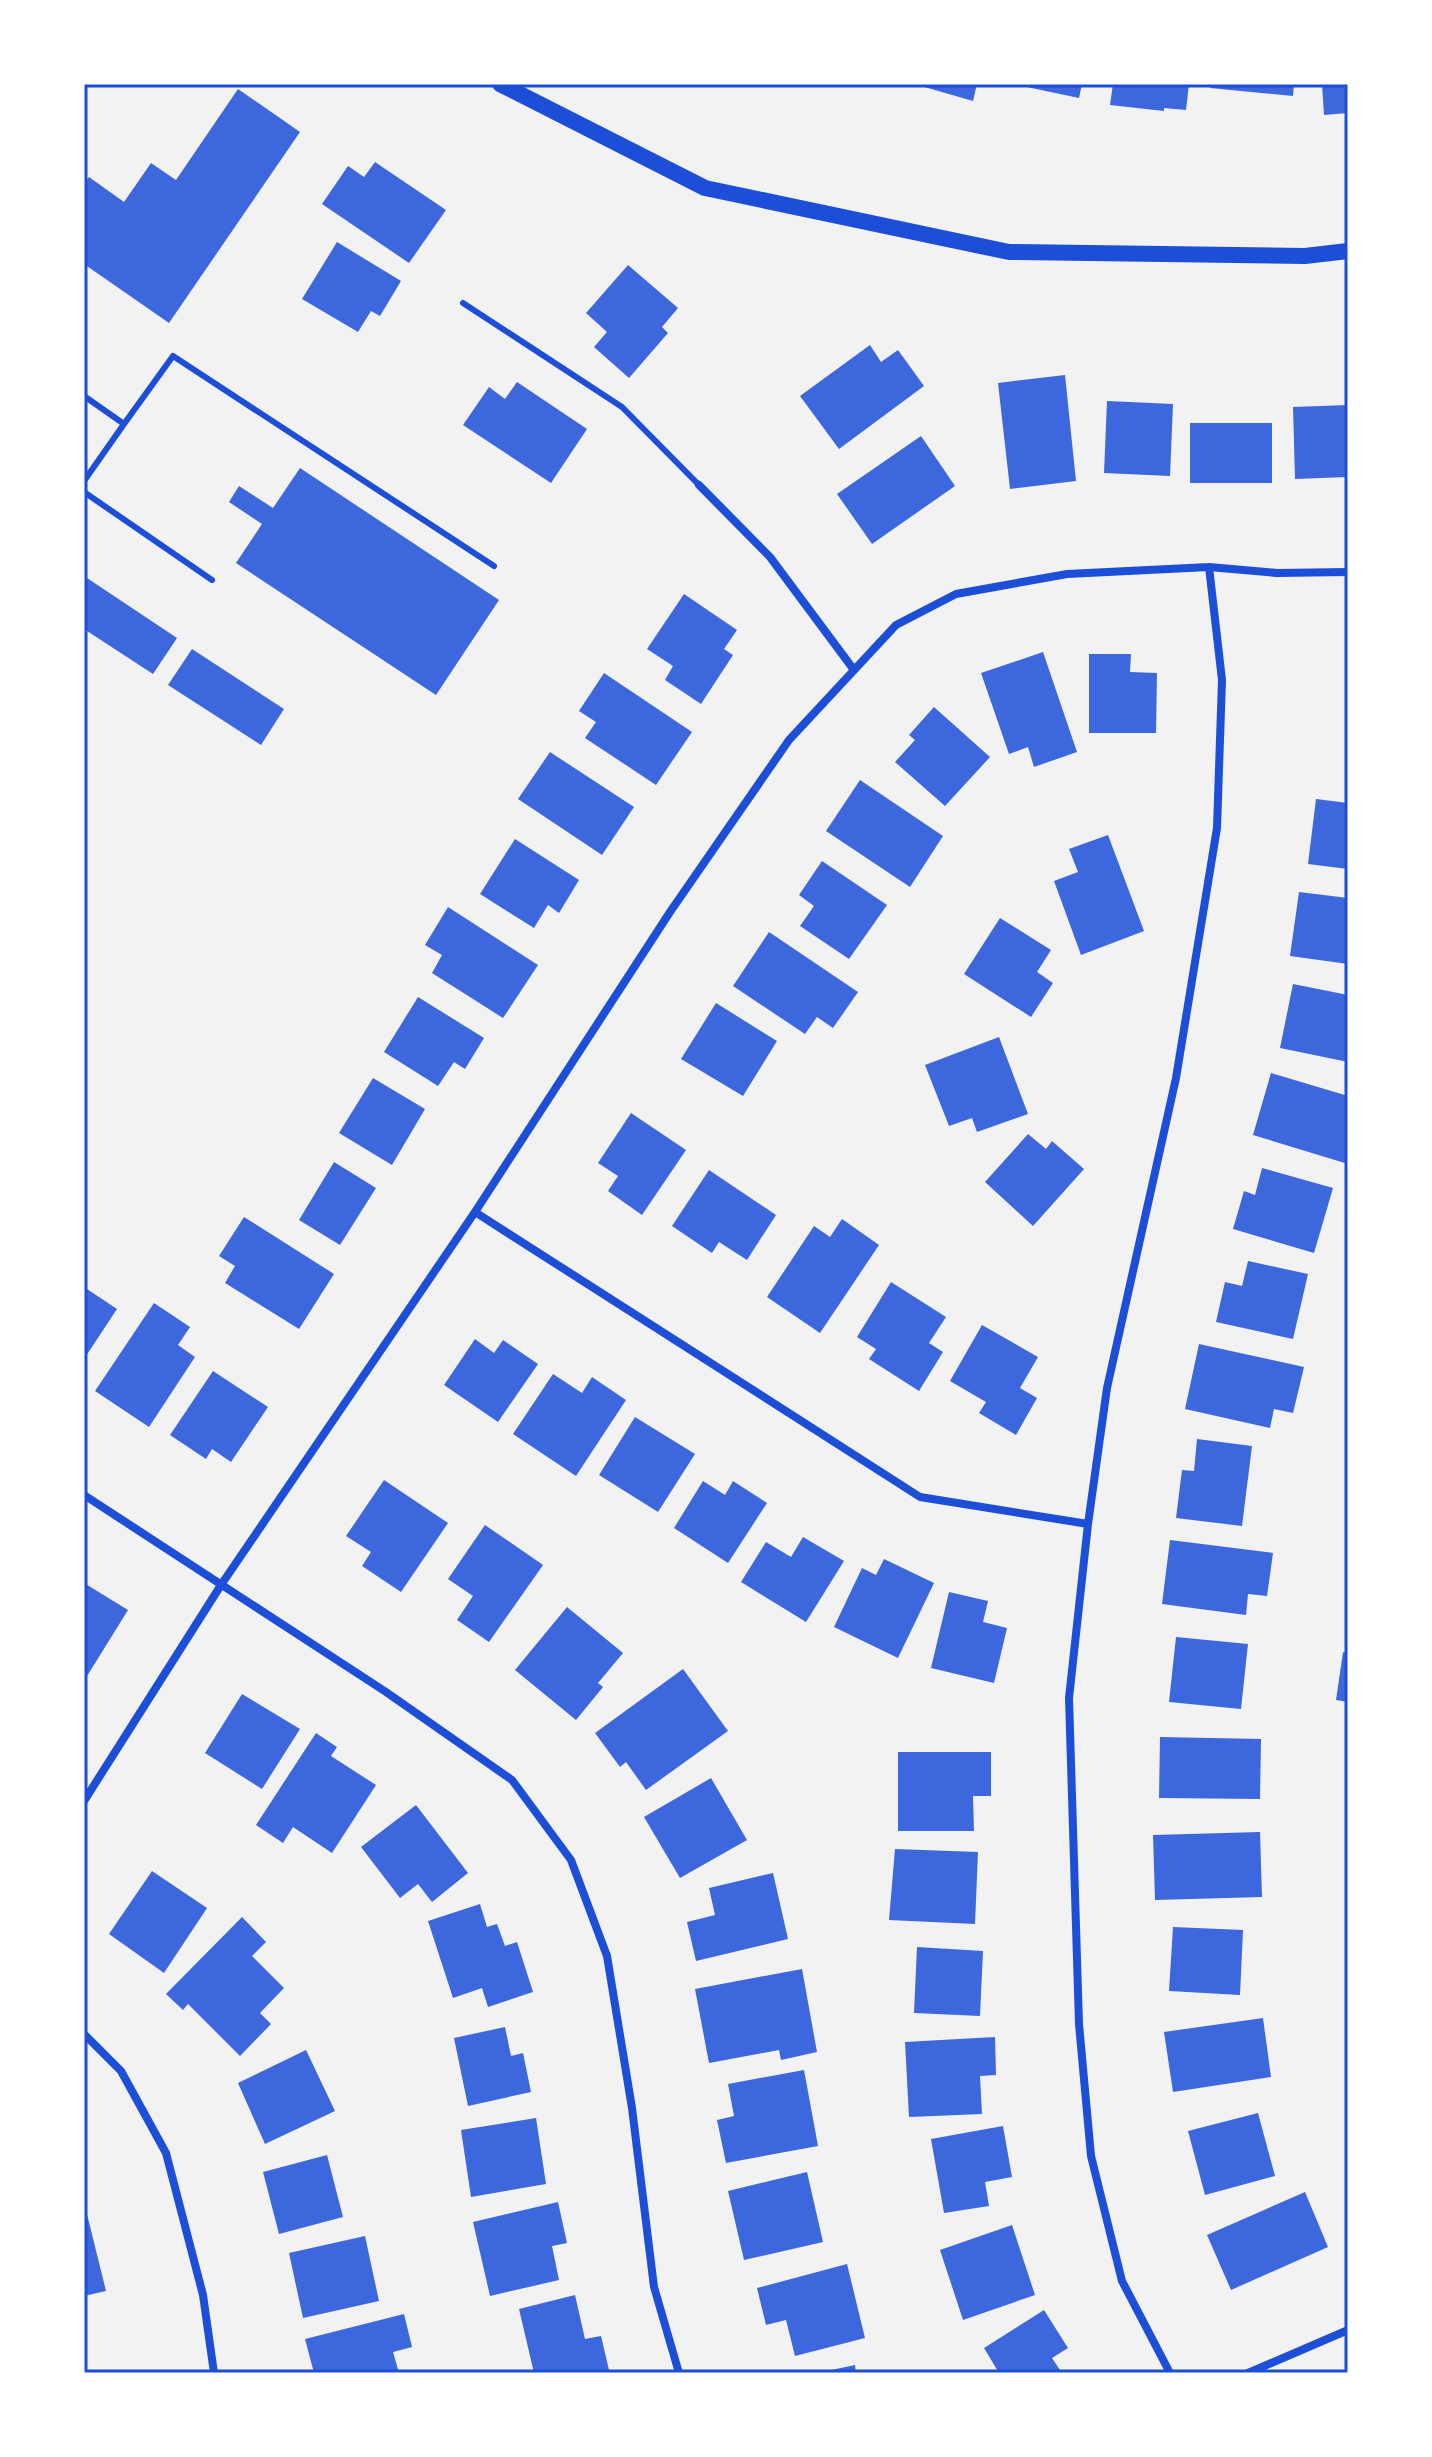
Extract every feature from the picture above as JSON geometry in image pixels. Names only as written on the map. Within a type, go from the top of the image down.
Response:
[{"type":"main road","points":[[500,84],[705,188],[1009,252],[1305,256],[1348,251]]},
{"type":"street","points":[[699,485],[770,557],[854,670]]},
{"type":"street","points":[[1170,2373],[1122,2281],[1091,2156],[1079,2024],[1069,1698],[1107,1388],[1176,1078],[1217,828],[1222,680],[1209,567]]},
{"type":"street","points":[[84,1801],[221,1585],[475,1212],[670,912],[789,740],[896,625],[956,594],[1067,574],[1209,567],[1277,573],[1348,572]]},
{"type":"street","points":[[475,1212],[920,1497],[1088,1524]]},
{"type":"street","points":[[84,1495],[386,1692],[512,1780],[571,1860],[607,1956],[632,2108],[654,2287],[679,2373]]},
{"type":"street","points":[[84,2034],[121,2071],[166,2153],[203,2295],[214,2373]]},
{"type":"street","points":[[1248,2373],[1348,2330]]},
{"type":"lane","points":[[463,303],[622,407],[699,485]]},
{"type":"lane","points":[[84,481],[173,356],[494,566]]},
{"type":"lane","points":[[84,396],[124,424]]},
{"type":"lane","points":[[84,492],[212,580]]},
{"type":"building","points":[[914,84],[977,84],[973,101]]},
{"type":"building","points":[[1013,84],[1082,84],[1079,98]]},
{"type":"building","points":[[1113,84],[1189,84],[1186,110],[1164,108],[1164,111],[1110,105]]},
{"type":"building","points":[[1211,84],[1294,84],[1293,96],[1210,88]]},
{"type":"building","points":[[1322,84],[1348,84],[1348,113],[1324,115]]},
{"type":"building","points":[[238,89],[300,132],[169,323],[84,264],[84,184],[89,177],[124,202],[151,163],[176,180]]},
{"type":"building","points":[[375,162],[446,210],[409,263],[322,204],[348,166],[364,177]]},
{"type":"building","points":[[337,242],[401,281],[380,316],[371,311],[358,332],[302,299]]},
{"type":"building","points":[[628,265],[678,308],[662,327],[668,333],[629,378],[594,347],[607,332],[586,313]]},
{"type":"building","points":[[870,345],[881,362],[898,350],[924,386],[839,449],[800,396]]},
{"type":"building","points":[[1065,375],[1076,481],[1010,489],[998,383]]},
{"type":"building","points":[[517,382],[587,429],[551,483],[463,425],[489,387],[505,399]]},
{"type":"building","points":[[1107,401],[1173,404],[1170,476],[1104,473]]},
{"type":"building","points":[[1348,405],[1348,477],[1295,479],[1293,407]]},
{"type":"building","points":[[1190,423],[1272,423],[1272,483],[1190,483]]},
{"type":"building","points":[[921,436],[955,486],[872,544],[837,494]]},
{"type":"building","points":[[300,468],[499,600],[436,695],[236,563],[262,524],[229,502],[239,486],[273,508]]},
{"type":"building","points":[[87,578],[177,638],[153,674],[84,629],[84,582]]},
{"type":"building","points":[[684,594],[737,630],[724,649],[733,655],[701,704],[665,680],[673,666],[647,649]]},
{"type":"building","points":[[192,649],[284,709],[261,745],[168,685]]},
{"type":"building","points":[[1043,652],[1077,752],[1034,767],[1028,747],[1009,754],[981,673]]},
{"type":"building","points":[[1089,654],[1131,654],[1130,672],[1157,673],[1156,733],[1089,733]]},
{"type":"building","points":[[604,673],[692,732],[656,785],[585,738],[596,722],[579,711]]},
{"type":"building","points":[[934,707],[990,757],[945,806],[895,762],[915,740],[909,735]]},
{"type":"building","points":[[550,752],[634,807],[602,855],[518,799]]},
{"type":"building","points":[[860,780],[943,836],[910,887],[826,831]]},
{"type":"building","points":[[1316,799],[1348,803],[1348,869],[1308,864]]},
{"type":"building","points":[[1108,835],[1144,931],[1081,955],[1054,881],[1078,872],[1069,849]]},
{"type":"building","points":[[515,839],[579,880],[559,913],[548,905],[534,928],[480,894]]},
{"type":"building","points":[[822,861],[887,905],[849,959],[800,926],[814,906],[799,895]]},
{"type":"building","points":[[1299,892],[1348,898],[1348,964],[1290,956]]},
{"type":"building","points":[[448,907],[538,965],[503,1018],[432,973],[442,955],[425,945]]},
{"type":"building","points":[[1000,918],[1051,950],[1037,972],[1053,983],[1031,1017],[964,974]]},
{"type":"building","points":[[769,932],[858,992],[833,1028],[817,1017],[805,1034],[733,986]]},
{"type":"building","points":[[1293,984],[1348,995],[1348,1062],[1280,1048]]},
{"type":"building","points":[[418,997],[484,1038],[465,1069],[454,1062],[438,1086],[384,1052]]},
{"type":"building","points":[[716,1003],[777,1041],[743,1096],[681,1059]]},
{"type":"building","points":[[999,1037],[1028,1114],[977,1132],[972,1118],[949,1126],[925,1065]]},
{"type":"building","points":[[1271,1073],[1348,1096],[1348,1164],[1253,1135]]},
{"type":"building","points":[[373,1078],[425,1109],[392,1165],[339,1133]]},
{"type":"building","points":[[631,1113],[686,1150],[642,1215],[608,1191],[618,1176],[598,1163]]},
{"type":"building","points":[[1028,1134],[1046,1149],[1052,1141],[1084,1169],[1033,1226],[985,1182]]},
{"type":"building","points":[[334,1162],[376,1188],[340,1245],[299,1220]]},
{"type":"building","points":[[1262,1168],[1333,1188],[1314,1253],[1233,1229],[1244,1191],[1255,1195]]},
{"type":"building","points":[[709,1170],[776,1215],[747,1260],[719,1242],[712,1253],[672,1226]]},
{"type":"building","points":[[244,1217],[334,1274],[299,1329],[225,1283],[235,1266],[219,1256]]},
{"type":"building","points":[[842,1219],[879,1245],[820,1333],[767,1297],[814,1226],[830,1237]]},
{"type":"building","points":[[1248,1261],[1308,1274],[1293,1339],[1216,1322],[1225,1282],[1242,1286]]},
{"type":"building","points":[[891,1282],[946,1317],[929,1343],[943,1352],[919,1391],[869,1359],[876,1349],[857,1337]]},
{"type":"building","points":[[84,1287],[117,1309],[84,1359]]},
{"type":"building","points":[[154,1303],[190,1327],[178,1345],[195,1357],[149,1427],[95,1391]]},
{"type":"building","points":[[982,1325],[1038,1357],[1020,1388],[1037,1398],[1016,1435],[979,1413],[986,1402],[950,1381]]},
{"type":"building","points":[[475,1339],[494,1353],[503,1340],[538,1364],[498,1422],[444,1385]]},
{"type":"building","points":[[1199,1344],[1304,1367],[1293,1413],[1274,1409],[1270,1428],[1185,1409]]},
{"type":"building","points":[[213,1371],[268,1407],[231,1462],[212,1449],[206,1459],[170,1435]]},
{"type":"building","points":[[553,1374],[582,1393],[592,1377],[626,1400],[576,1476],[513,1434]]},
{"type":"building","points":[[635,1417],[695,1454],[658,1512],[599,1475]]},
{"type":"building","points":[[1197,1439],[1252,1446],[1242,1526],[1176,1518],[1182,1470],[1194,1471]]},
{"type":"building","points":[[384,1480],[448,1523],[401,1592],[362,1566],[371,1552],[346,1536]]},
{"type":"building","points":[[703,1481],[725,1495],[733,1481],[767,1503],[728,1563],[674,1528]]},
{"type":"building","points":[[485,1525],[543,1565],[489,1642],[457,1620],[473,1596],[448,1579]]},
{"type":"building","points":[[803,1537],[844,1561],[806,1622],[741,1582],[766,1542],[791,1557]]},
{"type":"building","points":[[1170,1540],[1273,1553],[1267,1596],[1248,1594],[1246,1615],[1162,1604]]},
{"type":"building","points":[[884,1559],[934,1583],[898,1658],[834,1627],[862,1568],[876,1575]]},
{"type":"building","points":[[84,1583],[128,1610],[84,1681]]},
{"type":"building","points":[[949,1592],[988,1601],[983,1622],[1007,1628],[994,1683],[931,1668]]},
{"type":"building","points":[[567,1607],[623,1653],[598,1683],[603,1687],[576,1720],[515,1670]]},
{"type":"building","points":[[1176,1637],[1248,1644],[1241,1709],[1169,1702]]},
{"type":"building","points":[[1343,1652],[1348,1653],[1348,1702],[1336,1700]]},
{"type":"building","points":[[683,1669],[728,1731],[646,1790],[626,1762],[620,1767],[595,1733]]},
{"type":"building","points":[[242,1694],[300,1729],[262,1789],[205,1753]]},
{"type":"building","points":[[316,1733],[337,1747],[331,1756],[376,1785],[332,1853],[293,1827],[283,1843],[256,1825]]},
{"type":"building","points":[[1160,1737],[1261,1739],[1260,1799],[1159,1798]]},
{"type":"building","points":[[898,1752],[991,1752],[991,1796],[973,1796],[974,1831],[898,1831]]},
{"type":"building","points":[[711,1778],[747,1840],[680,1878],[644,1817]]},
{"type":"building","points":[[416,1805],[468,1873],[432,1902],[418,1884],[400,1898],[361,1847]]},
{"type":"building","points":[[1260,1832],[1262,1897],[1155,1900],[1153,1835]]},
{"type":"building","points":[[895,1849],[978,1852],[975,1924],[889,1920]]},
{"type":"building","points":[[152,1871],[207,1908],[164,1973],[109,1934]]},
{"type":"building","points":[[773,1873],[788,1939],[696,1961],[687,1922],[715,1915],[709,1888]]},
{"type":"building","points":[[480,1904],[487,1927],[497,1924],[505,1946],[517,1942],[533,1992],[488,2007],[482,1988],[453,1998],[428,1921]]},
{"type":"building","points":[[242,1917],[266,1942],[252,1956],[284,1988],[260,2013],[271,2024],[240,2056],[188,2004],[183,2010],[166,1994]]},
{"type":"building","points":[[1173,1927],[1243,1930],[1240,1995],[1169,1991]]},
{"type":"building","points":[[917,1947],[983,1951],[980,2016],[914,2013]]},
{"type":"building","points":[[802,1969],[817,2052],[781,2060],[779,2050],[709,2063],[695,1989]]},
{"type":"building","points":[[1263,2018],[1271,2077],[1173,2092],[1164,2032]]},
{"type":"building","points":[[505,2027],[511,2056],[523,2053],[531,2092],[468,2106],[454,2038]]},
{"type":"building","points":[[995,2037],[996,2075],[980,2076],[982,2114],[909,2117],[905,2042]]},
{"type":"building","points":[[306,2050],[335,2111],[265,2144],[238,2083]]},
{"type":"building","points":[[804,2070],[818,2146],[726,2163],[717,2120],[734,2116],[728,2084]]},
{"type":"building","points":[[1258,2113],[1275,2176],[1205,2195],[1188,2131]]},
{"type":"building","points":[[536,2118],[546,2184],[471,2197],[461,2130]]},
{"type":"building","points":[[1003,2126],[1012,2177],[985,2182],[989,2206],[944,2213],[931,2139]]},
{"type":"building","points":[[327,2155],[343,2217],[279,2234],[263,2172]]},
{"type":"building","points":[[807,2172],[823,2242],[744,2260],[728,2191]]},
{"type":"building","points":[[1305,2192],[1328,2247],[1231,2290],[1207,2235]]},
{"type":"building","points":[[84,2202],[106,2291],[84,2296]]},
{"type":"building","points":[[558,2202],[567,2243],[552,2246],[559,2280],[490,2296],[473,2222]]},
{"type":"building","points":[[1012,2225],[1035,2295],[963,2320],[940,2250]]},
{"type":"building","points":[[365,2236],[379,2301],[303,2318],[289,2253]]},
{"type":"building","points":[[847,2264],[865,2338],[795,2356],[786,2320],[766,2325],[757,2288]]},
{"type":"building","points":[[575,2295],[585,2339],[601,2336],[609,2370],[595,2373],[534,2373],[519,2309]]},
{"type":"building","points":[[1044,2310],[1068,2348],[1052,2358],[1062,2373],[999,2373],[984,2348]]},
{"type":"building","points":[[404,2314],[412,2347],[393,2352],[399,2373],[314,2373],[305,2339]]},
{"type":"building","points":[[855,2365],[856,2373],[822,2373],[822,2372]]}]
